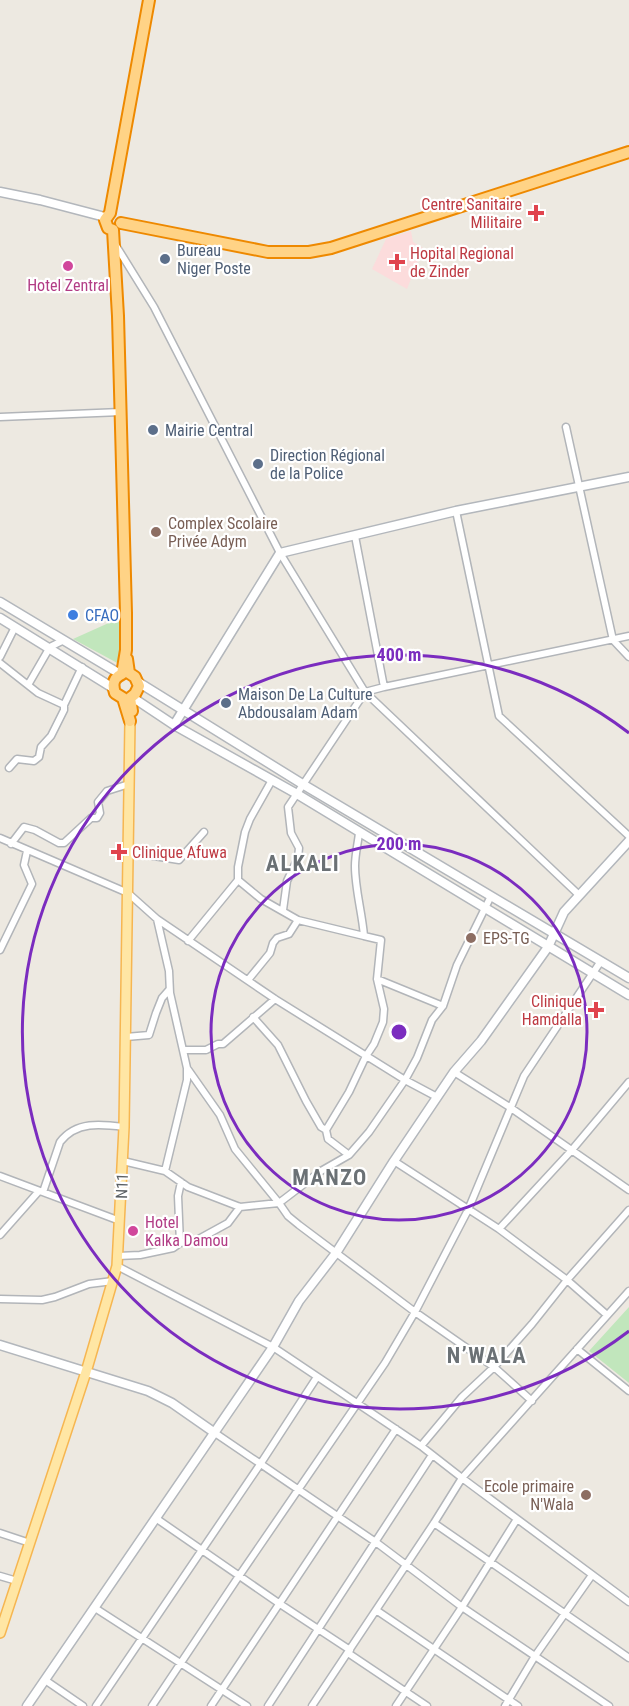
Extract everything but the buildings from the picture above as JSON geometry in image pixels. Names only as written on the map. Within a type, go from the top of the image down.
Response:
[{"type":"highway","points":[[124,674],[126,650],[121,412],[114,222],[149,0]]},
{"type":"highway","points":[[114,222],[155,0]]},
{"type":"highway","points":[[114,222],[268,252],[287,254],[309,252],[331,248],[629,146]]},
{"type":"highway","points":[[542,177],[629,152]]},
{"type":"highway","points":[[124,674],[138,682],[138,691],[128,698],[119,696],[113,688],[114,680],[124,674]]},
{"type":"highway","points":[[128,698],[130,721]]},
{"type":"main road","name":"N11","points":[[0,1633],[3,1616],[30,1543],[86,1372],[117,1261],[124,1127],[130,721]]},
{"type":"street","points":[[0,192],[39,200],[114,222],[154,307],[280,553],[365,692],[579,895]]},
{"type":"street","points":[[0,417],[121,412]]},
{"type":"street","points":[[566,427],[613,640],[629,657]]},
{"type":"street","points":[[174,725],[280,553],[456,511],[629,477]]},
{"type":"street","points":[[456,511],[499,716],[629,836]]},
{"type":"street","points":[[355,536],[384,687]]},
{"type":"street","points":[[0,602],[124,674]]},
{"type":"street","points":[[0,618],[113,688]]},
{"type":"street","points":[[0,657],[15,627]]},
{"type":"street","points":[[283,910],[288,881],[298,858],[299,848],[291,833],[287,811],[365,692],[629,636]]},
{"type":"street","points":[[28,685],[50,648],[64,640]]},
{"type":"street","points":[[0,663],[47,698],[64,705]]},
{"type":"street","points":[[9,768],[17,759],[34,761],[39,757],[41,747],[51,736],[82,668]]},
{"type":"street","points":[[138,682],[304,785],[629,978]]},
{"type":"street","points":[[128,698],[297,794],[629,995]]},
{"type":"street","points":[[188,941],[238,880],[238,867],[245,832],[272,780]]},
{"type":"street","points":[[11,844],[24,827],[35,830],[59,843],[64,843],[91,818],[97,818],[100,813],[98,802],[107,791],[129,784]]},
{"type":"street","points":[[129,852],[179,860],[204,832]]},
{"type":"street","points":[[360,833],[355,864],[364,936]]},
{"type":"street","points":[[0,838],[128,893],[157,919],[275,999],[405,1080],[437,1097]]},
{"type":"street","points":[[27,1706],[273,1347],[298,1301],[336,1253],[454,1072],[481,1041],[548,947],[564,912],[629,841]]},
{"type":"street","points":[[0,950],[32,884],[24,865],[27,851]]},
{"type":"street","points":[[238,880],[261,898],[298,920],[381,940],[377,979],[384,1016],[374,1044],[326,1130],[328,1139],[349,1155]]},
{"type":"street","points":[[123,1161],[165,1171],[206,1196],[240,1207],[279,1203],[321,1171],[349,1155],[369,1132],[405,1080],[417,1058],[432,1020],[443,1006],[457,965],[491,896]]},
{"type":"street","points":[[157,919],[169,971],[170,993],[187,1068],[187,1080],[165,1171]]},
{"type":"street","points":[[248,980],[270,953],[273,943],[289,934],[298,920]]},
{"type":"street","points":[[152,1706],[385,1363],[415,1312],[468,1210],[524,1076],[601,961]]},
{"type":"street","points":[[377,979],[443,1006]]},
{"type":"street","points":[[126,1037],[149,1035],[162,998],[170,987]]},
{"type":"street","points":[[184,1050],[206,1050],[223,1044],[275,999]]},
{"type":"street","points":[[253,1017],[275,1040],[306,1101],[321,1127],[326,1130]]},
{"type":"street","points":[[187,1068],[220,1115],[235,1149],[288,1216],[415,1312],[494,1367],[532,1401]]},
{"type":"street","points":[[454,1072],[511,1108],[629,1190]]},
{"type":"street","points":[[499,1229],[571,1151],[629,1082]]},
{"type":"street","points":[[0,1235],[41,1192],[64,1137],[72,1131],[99,1124],[124,1127]]},
{"type":"street","points":[[394,1161],[499,1229],[567,1280],[607,1315]]},
{"type":"street","points":[[0,1176],[120,1221]]},
{"type":"street","points":[[180,1243],[178,1196],[181,1182]]},
{"type":"street","points":[[117,1261],[197,1240],[228,1222],[240,1207]]},
{"type":"street","points":[[421,1446],[462,1397],[494,1367],[629,1210]]},
{"type":"street","points":[[117,1261],[273,1347],[421,1446],[629,1602]]},
{"type":"street","points":[[0,1299],[55,1297],[77,1287],[113,1281]]},
{"type":"street","points":[[312,1706],[462,1478],[629,1291]]},
{"type":"street","points":[[0,1345],[135,1386],[188,1413],[377,1543],[462,1607],[609,1706]]},
{"type":"street","points":[[578,1349],[629,1391]]},
{"type":"street","points":[[96,1706],[261,1463],[316,1377]]},
{"type":"street","points":[[211,1706],[396,1429]]},
{"type":"street","points":[[268,1706],[377,1543],[432,1455]]},
{"type":"street","points":[[157,1519],[318,1628],[427,1706]]},
{"type":"street","points":[[396,1706],[517,1519]]},
{"type":"street","points":[[434,1523],[629,1658]]},
{"type":"street","points":[[0,1533],[30,1543]]},
{"type":"street","points":[[507,1703],[535,1656],[592,1575]]},
{"type":"street","points":[[0,1576],[17,1581]]},
{"type":"street","points":[[95,1608],[247,1706]]},
{"type":"street","points":[[376,1610],[507,1703],[518,1706]]},
{"type":"street","points":[[45,1680],[83,1706]]},
{"type":"shaded area","name":"Hopital Regional de Zinder","points":[[411,231],[413,242],[423,248],[407,289],[372,269],[386,239]]},
{"type":"green space","points":[[122,617],[121,665],[73,639]]},
{"type":"green space","points":[[629,1307],[629,1383],[589,1351]]},
{"type":"place","name":"Centre Sanitaire Militaire","points":[[536,213]]},
{"type":"place","name":"Bureau Niger Poste","points":[[165,259]]},
{"type":"place","name":"Hopital Regional de Zinder","points":[[397,262]]},
{"type":"place","name":"Hotel Zentral","points":[[68,266]]},
{"type":"place","name":"Mairie Central","points":[[153,430]]},
{"type":"place","name":"Direction Régional de la Police","points":[[258,464]]},
{"type":"place","name":"Complex Scolaire Privée Adym","points":[[156,532]]},
{"type":"place","name":"CFAO","points":[[73,615]]},
{"type":"place","name":"Maison De La Culture Abdousalam Adam","points":[[226,703]]},
{"type":"place","name":"Clinique Afuwa","points":[[119,852]]},
{"type":"place","name":"EPS-TG","points":[[471,938]]},
{"type":"place","name":"Clinique Hamdalla","points":[[596,1010]]},
{"type":"place","name":"Hotel Kalka Damou","points":[[133,1231]]},
{"type":"place","name":"Ecole primaire N'Wala","points":[[586,1495]]},
{"type":"district","name":"ALKALI","points":[[303,863]]},
{"type":"district","name":"MANZO","points":[[330,1177]]},
{"type":"district","name":"N’WALA","points":[[487,1355]]}]
